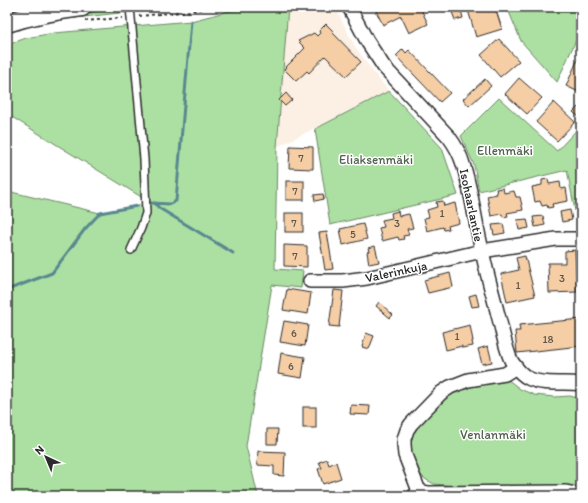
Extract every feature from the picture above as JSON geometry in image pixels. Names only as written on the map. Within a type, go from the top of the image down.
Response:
[{"type":"street","name":"Isohaarlantie","points":[[349,7],[367,41],[384,66],[449,137],[456,147],[466,172],[482,251],[509,356],[512,362],[522,373],[529,378],[538,381],[549,383],[573,382],[581,384]]},
{"type":"street","points":[[7,23],[56,10],[81,14]]},
{"type":"street","name":"Valerinkuja","points":[[310,281],[343,281],[367,278],[482,251],[556,239],[581,239]]},
{"type":"street","points":[[516,367],[505,374],[468,380],[450,387],[441,393],[411,424],[404,439],[404,446],[405,455],[417,494],[566,492],[581,495]]},
{"type":"lane","points":[[130,7],[144,158],[146,214],[131,250]]},
{"type":"path","points":[[81,14],[131,17],[192,11],[209,7]]},
{"type":"shaded area","points":[[288,7],[335,7],[354,45],[389,91],[277,147]]},
{"type":"green space","points":[[131,7],[147,7],[147,10],[38,22],[38,20]]},
{"type":"green space","points":[[245,7],[288,7],[277,147],[275,269],[303,271],[301,288],[272,285],[246,446],[258,496],[7,496],[7,191],[100,213],[151,203],[7,114],[7,45],[26,38],[54,33],[191,21]]},
{"type":"green space","points":[[507,7],[581,7],[581,29],[557,82],[521,41]]},
{"type":"green space","name":"Eliaksenmäki","points":[[389,91],[442,148],[458,195],[330,225],[315,129]]},
{"type":"green space","name":"Ellenmäki","points":[[499,98],[557,151],[581,125],[581,226],[578,226],[567,170],[479,191],[474,165],[461,136]]},
{"type":"green space","name":"Venlanmäki","points":[[507,379],[520,389],[534,395],[555,397],[570,396],[581,399],[581,488],[463,487],[434,484],[425,479],[417,471],[409,442],[417,428],[441,403],[460,387]]},
{"type":"building","points":[[374,7],[420,7],[428,24],[409,33],[401,16],[383,25]]},
{"type":"building","points":[[477,7],[495,7],[502,29],[476,37],[468,10]]},
{"type":"building","points":[[461,10],[463,18],[455,20],[452,12]]},
{"type":"building","points":[[326,24],[361,62],[346,76],[325,56],[309,73],[307,71],[296,81],[284,69],[305,48],[298,41],[314,33],[317,36],[320,33],[319,31]]},
{"type":"building","points":[[499,39],[519,61],[500,77],[481,55]]},
{"type":"building","points":[[403,49],[406,53],[409,50],[450,93],[440,102],[396,56]]},
{"type":"building","points":[[577,61],[581,63],[581,93],[566,86]]},
{"type":"building","points":[[519,78],[542,98],[527,114],[505,94]]},
{"type":"building","points":[[485,79],[491,86],[469,106],[463,99]]},
{"type":"building","points":[[286,93],[292,100],[285,106],[279,100]]},
{"type":"building","points":[[554,102],[575,122],[557,141],[536,122]]},
{"type":"building","points":[[579,106],[581,108],[580,118],[573,112]]},
{"type":"building","points":[[290,146],[313,147],[313,169],[289,168]]},
{"type":"building","points":[[548,179],[549,184],[560,182],[561,189],[566,188],[568,201],[552,204],[553,207],[548,208],[547,205],[542,206],[540,201],[535,202],[532,187],[542,185],[542,180]]},
{"type":"building","points":[[286,181],[304,181],[304,200],[286,200]]},
{"type":"building","points":[[503,188],[504,193],[514,191],[516,197],[520,197],[523,210],[507,213],[508,216],[503,217],[502,214],[491,216],[487,196],[497,194],[496,189]]},
{"type":"building","points":[[323,194],[324,199],[315,201],[314,195]]},
{"type":"building","points":[[443,201],[444,206],[455,203],[459,223],[448,226],[449,229],[444,230],[443,227],[427,231],[424,218],[429,217],[427,210],[437,207],[436,202]]},
{"type":"building","points":[[570,210],[572,220],[562,222],[560,212]]},
{"type":"building","points":[[398,211],[399,216],[409,214],[413,228],[407,229],[409,235],[403,236],[404,239],[399,240],[398,237],[382,241],[379,228],[384,227],[382,220],[392,218],[391,213]]},
{"type":"building","points":[[285,213],[303,213],[303,232],[285,232]]},
{"type":"building","points":[[543,216],[545,225],[535,227],[533,217]]},
{"type":"building","points":[[527,219],[529,228],[519,230],[517,220]]},
{"type":"building","points":[[363,224],[367,239],[343,245],[340,229]]},
{"type":"building","points":[[503,224],[505,233],[494,235],[492,225]]},
{"type":"building","points":[[327,232],[333,269],[325,270],[319,233]]},
{"type":"building","points":[[284,245],[307,246],[307,267],[284,266]]},
{"type":"building","points":[[375,246],[379,262],[369,264],[367,252],[369,251],[368,248]]},
{"type":"building","points":[[575,250],[577,292],[549,293],[548,263],[565,263],[565,251]]},
{"type":"building","points":[[525,256],[535,296],[507,302],[501,274],[519,270],[516,258]]},
{"type":"building","points":[[450,273],[453,287],[428,293],[424,280]]},
{"type":"building","points":[[287,289],[311,293],[308,314],[283,310]]},
{"type":"building","points":[[334,290],[343,291],[339,327],[329,326]]},
{"type":"building","points":[[476,294],[479,306],[472,307],[469,296]]},
{"type":"building","points":[[379,302],[393,315],[390,318],[376,306]]},
{"type":"building","points":[[581,319],[581,346],[517,353],[515,331],[520,331],[519,325]]},
{"type":"building","points":[[284,321],[308,325],[305,346],[280,342]]},
{"type":"building","points":[[470,325],[473,346],[462,348],[462,346],[446,350],[442,332]]},
{"type":"building","points":[[366,333],[374,336],[369,349],[362,347]]},
{"type":"building","points":[[488,346],[492,362],[482,364],[478,349]]},
{"type":"building","points":[[281,353],[305,357],[302,378],[278,374]]},
{"type":"building","points":[[351,405],[370,406],[369,415],[350,414]]},
{"type":"building","points":[[303,407],[316,407],[316,428],[303,428]]},
{"type":"building","points":[[267,429],[278,429],[277,444],[267,444]]},
{"type":"building","points":[[258,451],[285,452],[284,476],[274,475],[274,466],[257,465]]},
{"type":"building","points":[[327,459],[329,465],[336,462],[341,478],[323,484],[318,469],[322,468],[319,462]]},
{"type":"waterway","points":[[151,203],[170,204],[176,201],[191,21]]},
{"type":"waterway","points":[[155,203],[159,208],[233,253]]},
{"type":"waterway","points":[[7,290],[52,273],[85,229],[100,213],[137,206]]}]
